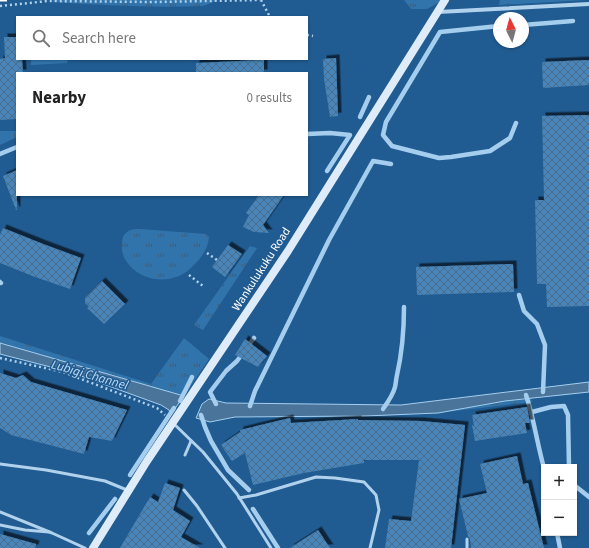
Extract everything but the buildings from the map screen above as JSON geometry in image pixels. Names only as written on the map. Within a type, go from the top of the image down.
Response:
[{"type":"main road","name":"Wankulukuku Road","points":[[93,548],[147,461],[288,251],[445,0]]},
{"type":"street","points":[[438,12],[589,4]]},
{"type":"lane","points":[[173,423],[203,452],[239,498],[271,548]]},
{"type":"lane","points":[[184,455],[192,441]]},
{"type":"lane","points":[[0,464],[46,470],[105,481],[129,491]]},
{"type":"lane","points":[[239,498],[256,495],[316,477],[364,482],[376,495],[379,510],[370,548]]},
{"type":"lane","points":[[184,490],[197,506],[225,548]]},
{"type":"lane","points":[[0,512],[52,532],[85,548]]},
{"type":"lane","points":[[0,525],[25,530],[52,532]]},
{"type":"lane","points":[[467,539],[467,548]]},
{"type":"path","points":[[0,6],[48,1],[154,2],[260,0],[269,16]]},
{"type":"path","points":[[308,35],[313,36]]},
{"type":"path","points":[[207,252],[217,260]]},
{"type":"path","points":[[189,275],[203,286]]},
{"type":"path","points":[[0,358],[63,372],[157,408],[173,423]]},
{"type":"green space","points":[[53,0],[221,0],[204,6],[164,7],[52,2]]},
{"type":"green space","points":[[404,0],[440,0],[440,2],[427,9],[411,9]]},
{"type":"green space","points":[[500,0],[585,0],[499,5]]},
{"type":"green space","points":[[31,60],[68,60],[67,63],[31,65]]},
{"type":"green space","points":[[0,131],[16,131],[16,137],[0,145]]},
{"type":"green space","points":[[140,229],[206,234],[209,237],[206,249],[193,266],[186,272],[170,279],[153,279],[137,272],[130,266],[123,253],[122,242],[124,235],[131,230]]},
{"type":"green space","points":[[250,246],[257,248],[203,330],[194,325]]},
{"type":"green space","points":[[0,336],[151,384],[184,338],[209,359],[184,396],[0,343]]},
{"type":"green space","points":[[531,398],[532,402],[438,413],[505,401]]},
{"type":"water","name":"Lubigi Channel","points":[[0,343],[184,396],[171,414],[169,410],[161,405],[70,372],[0,354]]},
{"type":"water","points":[[589,382],[589,392],[505,401],[438,413],[365,416],[235,417],[210,422],[196,418],[202,404],[209,399],[226,403],[401,405]]},
{"type":"waterway","points":[[529,25],[573,21]]},
{"type":"waterway","points":[[493,27],[440,32],[386,122],[383,135],[392,146],[439,158],[451,157],[490,151],[510,138],[516,123]]},
{"type":"waterway","points":[[360,117],[369,97]]},
{"type":"waterway","points":[[308,134],[330,133],[350,135],[327,171]]},
{"type":"waterway","points":[[0,154],[16,147]]},
{"type":"waterway","points":[[250,406],[255,391],[329,240],[373,161],[391,164]]},
{"type":"waterway","points":[[519,295],[524,311],[537,324],[545,345],[543,392]]},
{"type":"waterway","points":[[383,409],[392,396],[395,386],[404,324],[404,307]]},
{"type":"waterway","points":[[248,346],[254,338]]},
{"type":"waterway","points":[[216,404],[210,392],[226,371],[243,353]]},
{"type":"waterway","points":[[180,401],[192,377]]},
{"type":"waterway","points":[[526,395],[543,464]]},
{"type":"waterway","points":[[532,412],[551,407],[564,406],[568,415],[569,464]]},
{"type":"waterway","points":[[130,475],[174,408]]},
{"type":"waterway","points":[[201,415],[211,441],[228,470],[249,490]]},
{"type":"waterway","points":[[577,487],[589,497]]},
{"type":"waterway","points":[[89,533],[115,499]]},
{"type":"waterway","points":[[253,509],[278,548]]},
{"type":"waterway","points":[[558,536],[560,548]]},
{"type":"railway","points":[[0,0],[10,0]]}]
